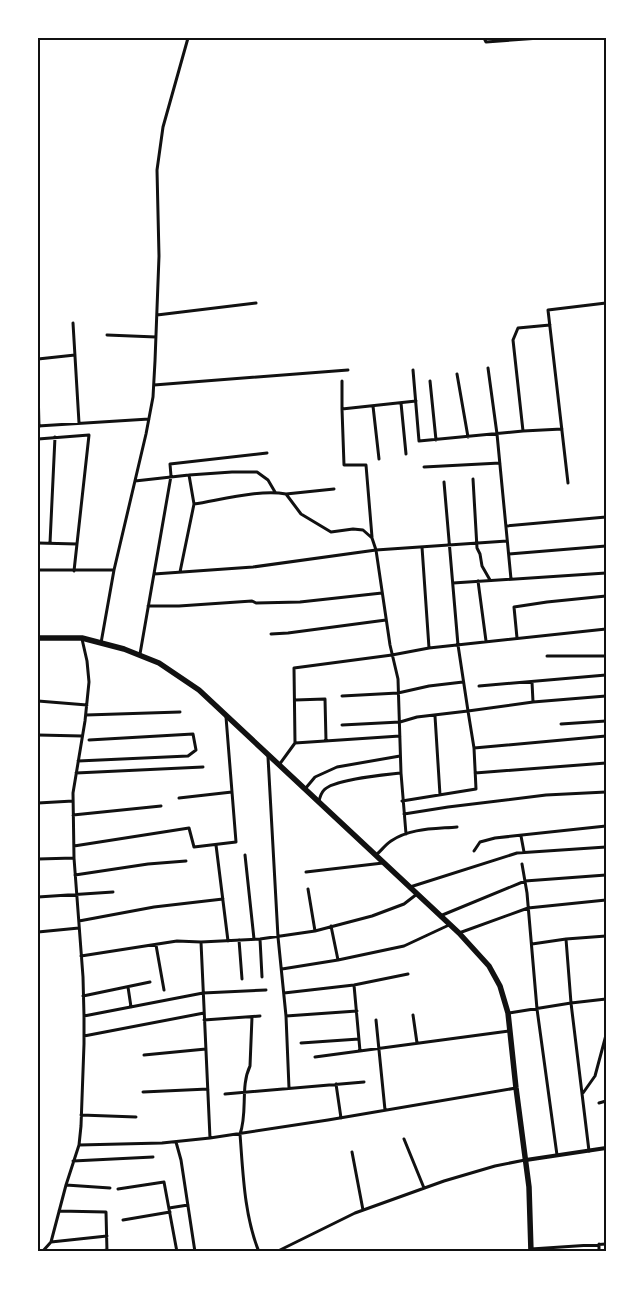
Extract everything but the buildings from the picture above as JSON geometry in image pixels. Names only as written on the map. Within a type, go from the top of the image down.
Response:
[{"type":"highway","points":[[38,638],[82,638],[124,649],[159,663],[199,690],[459,933],[489,966],[500,986],[508,1013],[529,1187],[531,1250]]},
{"type":"street","points":[[101,643],[114,570],[153,397],[159,256],[157,170],[163,127],[188,38]]},
{"type":"street","points":[[484,38],[486,42],[540,38]]},
{"type":"street","points":[[568,483],[548,310],[606,303]]},
{"type":"street","points":[[157,315],[256,304]]},
{"type":"street","points":[[73,323],[79,423]]},
{"type":"street","points":[[522,431],[513,340],[518,328],[550,325]]},
{"type":"street","points":[[107,335],[156,337]]},
{"type":"street","points":[[38,358],[75,355]]},
{"type":"street","points":[[488,368],[497,434],[511,579]]},
{"type":"street","points":[[154,385],[348,370]]},
{"type":"street","points":[[413,370],[419,441],[562,429]]},
{"type":"street","points":[[457,374],[468,437]]},
{"type":"street","points":[[342,380],[344,465],[366,464],[372,538],[376,550],[386,620],[398,679],[402,801],[406,834]]},
{"type":"street","points":[[430,381],[436,440]]},
{"type":"street","points":[[38,387],[38,426],[149,419]]},
{"type":"street","points":[[342,409],[416,402]]},
{"type":"street","points":[[401,403],[406,454]]},
{"type":"street","points":[[373,406],[379,459]]},
{"type":"street","points":[[38,439],[89,435],[74,571]]},
{"type":"street","points":[[50,543],[55,437]]},
{"type":"street","points":[[140,655],[171,476],[170,464],[267,453]]},
{"type":"street","points":[[424,467],[500,464]]},
{"type":"street","points":[[134,481],[171,476],[257,472],[268,480],[275,492]]},
{"type":"street","points":[[180,572],[194,504],[189,475]]},
{"type":"street","points":[[472,479],[477,548],[482,566],[490,580]]},
{"type":"street","points":[[402,801],[476,789],[474,748],[458,645],[444,482]]},
{"type":"street","points":[[194,504],[275,492],[286,494],[334,490]]},
{"type":"street","points":[[286,494],[301,514],[331,532],[353,529],[364,530],[372,538]]},
{"type":"street","points":[[506,526],[606,518]]},
{"type":"street","points":[[154,574],[253,567],[376,550],[507,541]]},
{"type":"street","points":[[38,543],[77,544]]},
{"type":"street","points":[[509,554],[606,546]]},
{"type":"street","points":[[422,547],[429,648]]},
{"type":"street","points":[[38,570],[114,570]]},
{"type":"street","points":[[453,583],[606,573]]},
{"type":"street","points":[[478,581],[486,641]]},
{"type":"street","points":[[148,606],[252,601],[256,603],[300,602],[382,592]]},
{"type":"street","points":[[517,638],[514,607],[606,596]]},
{"type":"street","points":[[271,634],[386,620]]},
{"type":"street","points":[[279,765],[295,743],[294,668],[392,655],[429,648],[606,629]]},
{"type":"street","points":[[42,1252],[51,1242],[79,1145],[81,1115],[84,1016],[74,858],[73,802],[87,705],[87,660],[82,638]]},
{"type":"street","points":[[548,656],[606,656]]},
{"type":"street","points":[[479,686],[606,676]]},
{"type":"street","points":[[342,696],[398,693],[429,686],[463,682]]},
{"type":"street","points":[[532,682],[533,702]]},
{"type":"street","points":[[342,726],[400,722],[417,717],[533,702],[606,696]]},
{"type":"street","points":[[295,700],[325,699],[326,741]]},
{"type":"street","points":[[38,701],[87,705]]},
{"type":"street","points":[[86,715],[180,712]]},
{"type":"street","points":[[74,846],[189,828],[194,847],[236,842],[226,715]]},
{"type":"street","points":[[435,716],[440,795]]},
{"type":"street","points":[[561,724],[606,721]]},
{"type":"street","points":[[78,761],[188,756],[196,750],[193,734],[89,740]]},
{"type":"street","points":[[38,735],[82,736]]},
{"type":"street","points":[[295,743],[400,736]]},
{"type":"street","points":[[474,748],[606,736]]},
{"type":"street","points":[[268,755],[278,937],[286,1016],[289,1088]]},
{"type":"street","points":[[305,789],[315,777],[337,767],[400,756]]},
{"type":"street","points":[[475,773],[606,764]]},
{"type":"street","points":[[76,773],[203,767]]},
{"type":"street","points":[[318,802],[322,792],[328,786],[351,780],[401,772]]},
{"type":"street","points":[[179,798],[232,792]]},
{"type":"street","points":[[404,814],[546,796],[606,792]]},
{"type":"street","points":[[38,803],[73,802]]},
{"type":"street","points":[[74,815],[161,806]]},
{"type":"street","points":[[474,851],[480,842],[495,838],[606,826]]},
{"type":"street","points":[[376,856],[390,842],[406,834],[416,831],[457,827]]},
{"type":"street","points":[[521,836],[524,852]]},
{"type":"street","points":[[216,844],[228,941]]},
{"type":"street","points":[[409,887],[517,852],[606,847]]},
{"type":"street","points":[[245,855],[254,940]]},
{"type":"street","points":[[38,859],[74,858]]},
{"type":"street","points":[[75,875],[148,864],[186,861]]},
{"type":"street","points":[[306,872],[383,863]]},
{"type":"street","points":[[522,864],[532,944],[537,1009],[557,1155]]},
{"type":"street","points":[[440,916],[525,881],[606,875]]},
{"type":"street","points":[[308,889],[315,931]]},
{"type":"street","points":[[38,897],[113,892]]},
{"type":"street","points":[[81,956],[176,941],[254,940],[315,931],[372,916],[404,904],[417,894]]},
{"type":"street","points":[[79,921],[154,907],[223,899]]},
{"type":"street","points":[[459,933],[528,908],[606,900]]},
{"type":"street","points":[[282,969],[338,960],[404,946],[450,925]]},
{"type":"street","points":[[331,926],[338,960]]},
{"type":"street","points":[[38,932],[79,928]]},
{"type":"street","points":[[532,944],[566,938],[606,936]]},
{"type":"street","points":[[566,938],[571,1003],[589,1150]]},
{"type":"street","points":[[260,939],[262,977]]},
{"type":"street","points":[[239,940],[242,979]]},
{"type":"street","points":[[200,942],[210,1138]]},
{"type":"street","points":[[156,945],[164,990]]},
{"type":"street","points":[[284,993],[354,985],[408,974]]},
{"type":"street","points":[[83,996],[150,982]]},
{"type":"street","points":[[354,985],[360,1051]]},
{"type":"street","points":[[128,987],[131,1007]]},
{"type":"street","points":[[84,1016],[203,993],[266,990]]},
{"type":"street","points":[[508,1013],[606,999]]},
{"type":"street","points":[[286,1016],[357,1011]]},
{"type":"street","points":[[84,1036],[204,1013]]},
{"type":"street","points":[[413,1015],[417,1043]]},
{"type":"street","points":[[204,1020],[260,1016]]},
{"type":"street","points":[[252,1017],[250,1066],[244,1092],[243,1127],[240,1134],[249,1217],[259,1252]]},
{"type":"street","points":[[376,1020],[385,1110]]},
{"type":"street","points":[[315,1057],[510,1031]]},
{"type":"street","points":[[582,1094],[595,1076],[606,1035]]},
{"type":"street","points":[[301,1043],[359,1039]]},
{"type":"street","points":[[144,1055],[206,1049]]},
{"type":"street","points":[[225,1094],[364,1082]]},
{"type":"street","points":[[336,1084],[341,1118]]},
{"type":"street","points":[[79,1145],[162,1144],[210,1138],[516,1088]]},
{"type":"street","points":[[143,1092],[208,1089]]},
{"type":"street","points":[[598,1103],[606,1101]]},
{"type":"street","points":[[81,1115],[136,1117]]},
{"type":"street","points":[[404,1139],[424,1188]]},
{"type":"street","points":[[176,1142],[182,1160],[195,1252]]},
{"type":"street","points":[[276,1252],[363,1210],[444,1181],[495,1166],[606,1148]]},
{"type":"street","points":[[352,1152],[363,1210]]},
{"type":"street","points":[[73,1161],[153,1157]]},
{"type":"street","points":[[118,1190],[164,1182],[177,1252]]},
{"type":"street","points":[[66,1185],[110,1188]]},
{"type":"street","points":[[123,1220],[188,1205]]},
{"type":"street","points":[[59,1211],[106,1212],[107,1251],[96,1252]]},
{"type":"street","points":[[51,1242],[107,1236]]},
{"type":"street","points":[[599,1244],[599,1252]]},
{"type":"street","points":[[531,1250],[606,1244]]}]
